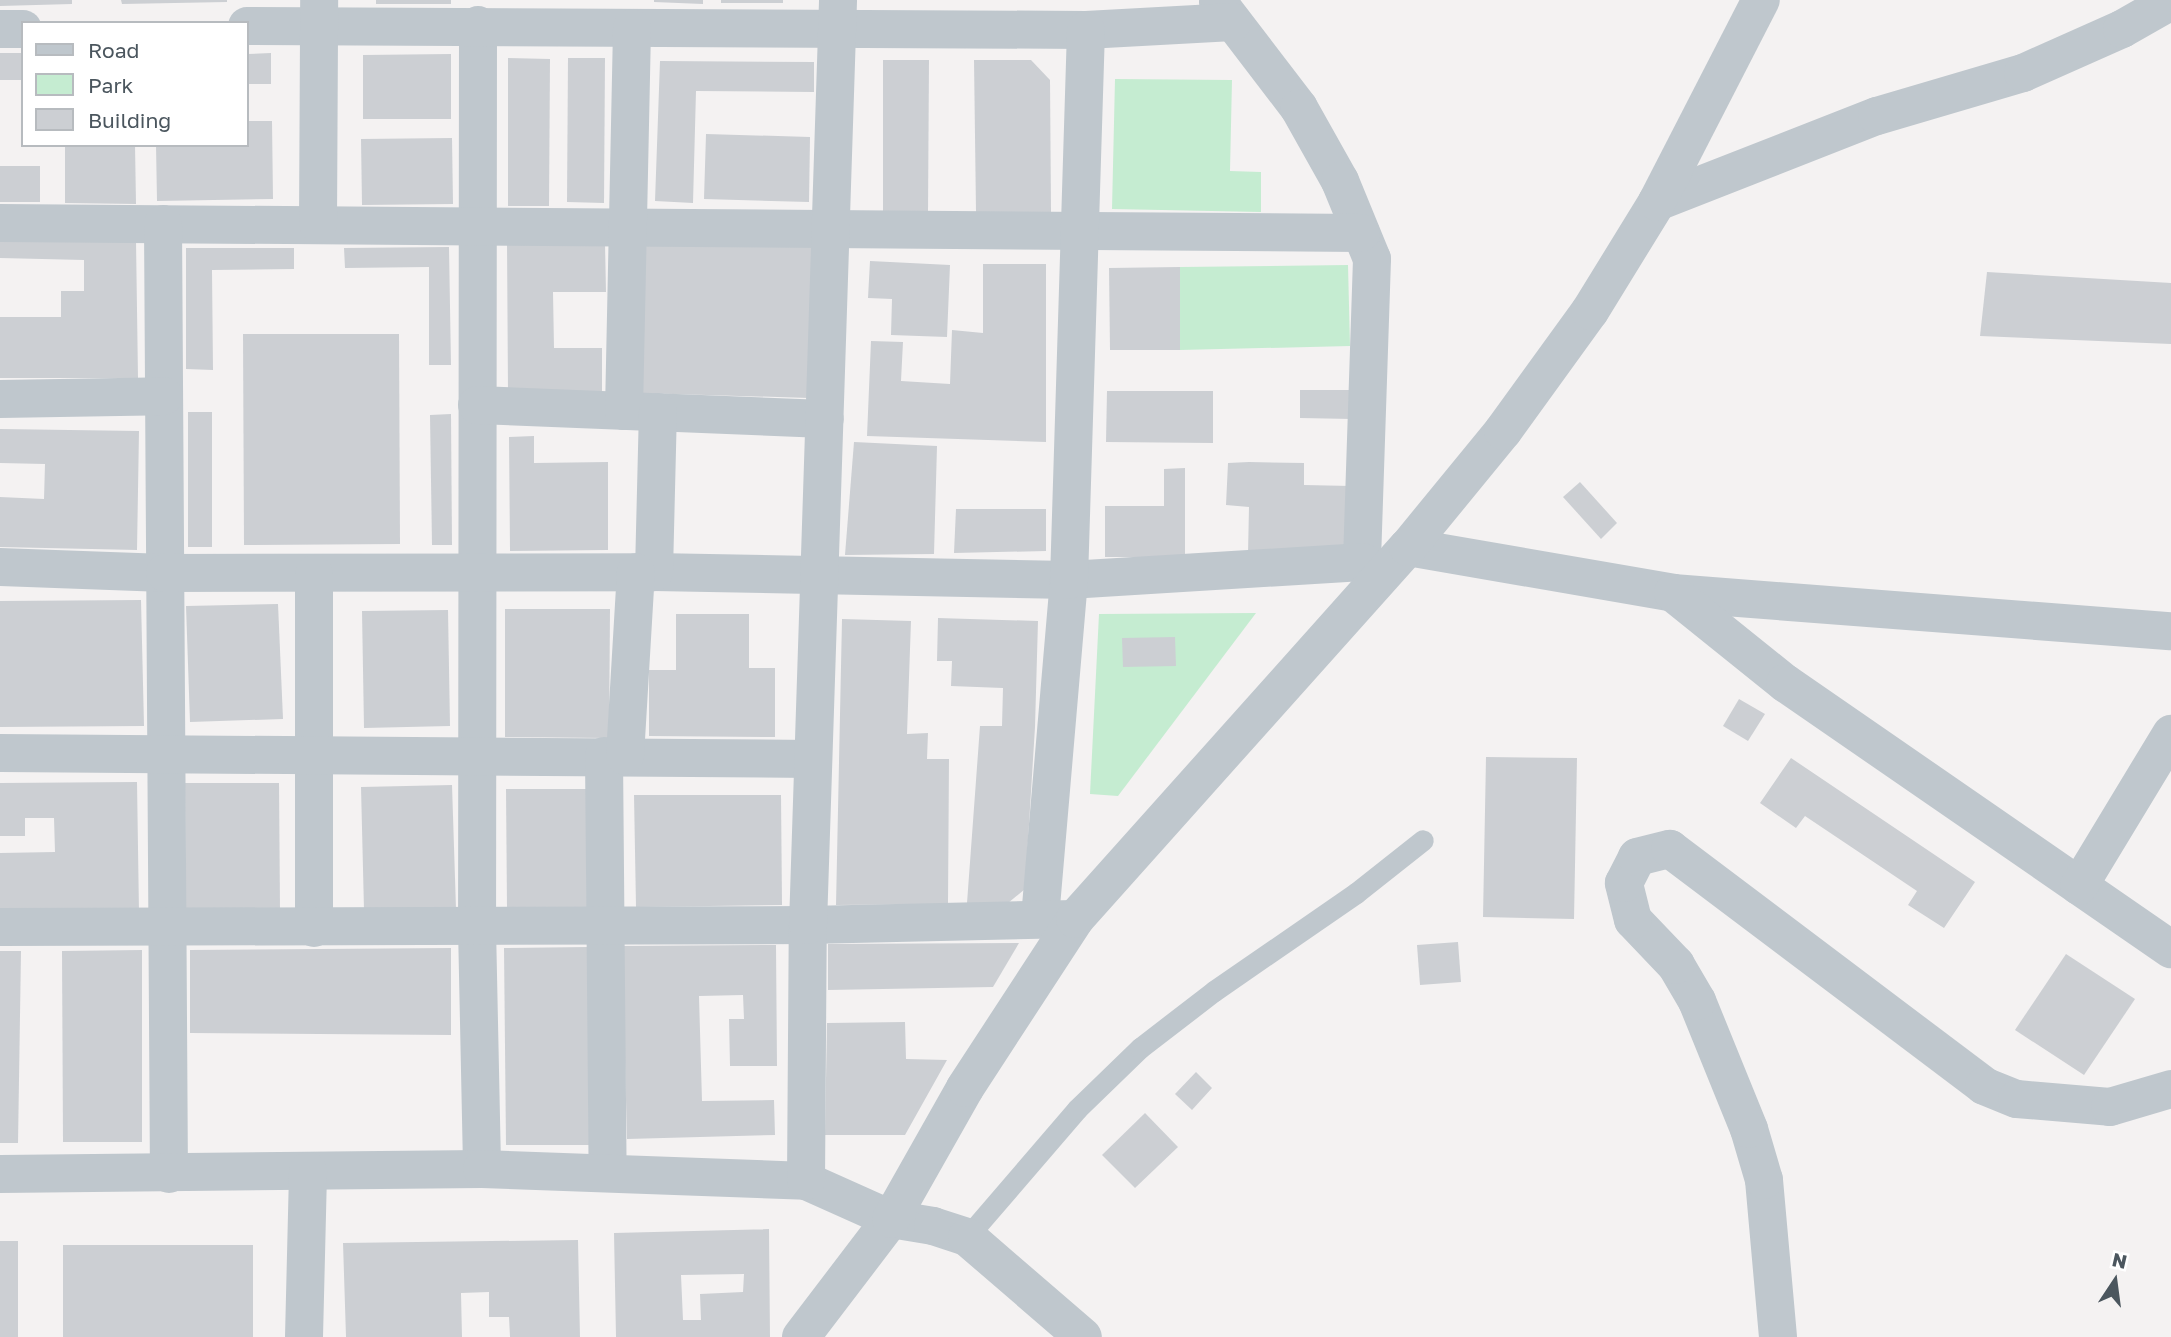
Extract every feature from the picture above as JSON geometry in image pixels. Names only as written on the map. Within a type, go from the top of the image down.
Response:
[{"type":"street","points":[[801,1337],[891,1219],[1057,918],[1369,571],[1408,547],[1503,431],[1590,311],[1657,202],[1762,0]]},
{"type":"street","points":[[1657,202],[1877,116],[2023,73],[2122,29],[2171,1]]},
{"type":"street","points":[[248,26],[319,13],[478,25],[632,28],[838,14],[1086,30],[1225,11],[1300,108],[1340,181],[1372,259],[1369,571]]},
{"type":"street","points":[[318,225],[319,13]]},
{"type":"street","points":[[806,1181],[808,925],[838,14]]},
{"type":"street","points":[[478,25],[477,927],[482,1169]]},
{"type":"street","points":[[608,1173],[607,924],[614,756],[645,572],[641,411],[626,226],[632,28]]},
{"type":"street","points":[[0,29],[21,29]]},
{"type":"street","points":[[1057,918],[1086,30]]},
{"type":"street","points":[[0,223],[1361,233]]},
{"type":"street","points":[[163,224],[169,1174]]},
{"type":"street","points":[[0,399],[164,396]]},
{"type":"street","points":[[477,405],[825,419]]},
{"type":"street","points":[[1408,547],[1673,593],[2171,631]]},
{"type":"street","points":[[0,567],[165,573],[645,572],[1069,580],[1369,571]]},
{"type":"street","points":[[314,574],[314,928]]},
{"type":"street","points":[[1673,593],[1785,683],[2171,949]]},
{"type":"street","points":[[2079,886],[2171,734]]},
{"type":"street","points":[[0,753],[813,759]]},
{"type":"street","points":[[1778,1337],[1764,1180],[1753,1142],[1697,1001],[1676,965],[1633,920],[1625,883],[1637,857],[1670,849],[1984,1086],[2017,1099],[2110,1108],[2171,1088]]},
{"type":"street","points":[[0,928],[808,925],[1057,918]]},
{"type":"street","points":[[0,1174],[482,1169],[806,1181],[891,1219],[933,1226],[967,1237],[1061,1329]]},
{"type":"street","points":[[304,1337],[308,1171]]},
{"type":"lane","points":[[967,1237],[1077,1109],[1140,1048],[1214,991],[1356,894],[1423,841]]},
{"type":"green space","points":[[1115,79],[1232,80],[1230,171],[1261,172],[1261,212],[1112,209]]},
{"type":"green space","points":[[1348,265],[1350,346],[1180,350],[1180,267]]},
{"type":"green space","points":[[1256,613],[1118,796],[1090,794],[1099,614]]},
{"type":"building","points":[[0,0],[72,0],[72,4],[0,6]]},
{"type":"building","points":[[121,0],[227,0],[227,2],[122,4]]},
{"type":"building","points":[[376,0],[451,0],[451,4],[376,4]]},
{"type":"building","points":[[703,0],[703,4],[654,2]]},
{"type":"building","points":[[721,0],[783,0],[783,3],[721,3]]},
{"type":"building","points":[[0,53],[21,53],[21,80],[0,80]]},
{"type":"building","points":[[271,53],[271,84],[248,84],[248,54]]},
{"type":"building","points":[[451,54],[451,119],[363,119],[363,55]]},
{"type":"building","points":[[508,58],[550,59],[549,206],[508,206]]},
{"type":"building","points":[[568,58],[605,58],[604,203],[567,202]]},
{"type":"building","points":[[883,60],[929,60],[928,212],[883,213]]},
{"type":"building","points":[[974,60],[1031,60],[1050,80],[1051,212],[976,212]]},
{"type":"building","points":[[660,61],[814,62],[814,92],[696,91],[693,203],[655,201]]},
{"type":"building","points":[[248,121],[272,121],[273,199],[157,201],[156,147],[248,147]]},
{"type":"building","points":[[706,134],[810,137],[809,202],[704,199]]},
{"type":"building","points":[[452,138],[453,204],[362,205],[361,139]]},
{"type":"building","points":[[65,147],[135,147],[136,204],[65,203]]},
{"type":"building","points":[[0,166],[40,166],[40,202],[0,202]]},
{"type":"building","points":[[0,239],[136,240],[138,378],[0,378],[0,317],[61,317],[61,291],[84,291],[84,260],[0,258]]},
{"type":"building","points":[[507,242],[605,243],[606,292],[553,292],[554,348],[602,348],[602,392],[508,393]]},
{"type":"building","points":[[642,244],[814,244],[809,398],[640,393]]},
{"type":"building","points":[[449,247],[451,365],[429,365],[429,267],[345,268],[344,248]]},
{"type":"building","points":[[186,248],[294,248],[294,269],[212,270],[213,370],[186,369]]},
{"type":"building","points":[[870,261],[950,265],[947,337],[891,335],[892,299],[868,298]]},
{"type":"building","points":[[983,264],[1046,264],[1046,442],[867,436],[871,341],[903,342],[901,381],[950,384],[952,330],[983,333]]},
{"type":"building","points":[[1180,267],[1180,350],[1110,350],[1109,268]]},
{"type":"building","points":[[1987,272],[2171,283],[2171,344],[1980,336]]},
{"type":"building","points":[[243,334],[399,334],[400,544],[244,545]]},
{"type":"building","points":[[1300,390],[1352,390],[1352,419],[1300,418]]},
{"type":"building","points":[[1107,391],[1213,391],[1213,443],[1106,442]]},
{"type":"building","points":[[188,412],[212,412],[212,547],[188,547]]},
{"type":"building","points":[[451,414],[452,545],[432,545],[430,415]]},
{"type":"building","points":[[0,429],[139,431],[137,550],[0,547],[0,497],[44,499],[45,464],[0,463]]},
{"type":"building","points":[[534,436],[534,463],[608,462],[608,550],[510,551],[509,437]]},
{"type":"building","points":[[854,442],[937,446],[934,554],[845,555]]},
{"type":"building","points":[[1228,463],[1304,463],[1304,485],[1351,486],[1351,555],[1248,554],[1249,507],[1226,505]]},
{"type":"building","points":[[1185,468],[1185,557],[1105,557],[1105,506],[1164,506],[1164,469]]},
{"type":"building","points":[[1580,482],[1617,523],[1601,539],[1563,497]]},
{"type":"building","points":[[956,509],[1046,509],[1046,551],[954,553]]},
{"type":"building","points":[[141,600],[144,726],[0,727],[0,601]]},
{"type":"building","points":[[278,604],[283,719],[190,722],[186,606]]},
{"type":"building","points":[[505,609],[610,609],[609,738],[505,737]]},
{"type":"building","points":[[448,610],[450,726],[364,728],[362,611]]},
{"type":"building","points":[[676,614],[749,614],[749,668],[775,668],[775,737],[649,736],[649,670],[676,670]]},
{"type":"building","points":[[938,618],[1038,621],[1035,727],[1025,889],[1008,903],[967,903],[980,726],[1002,726],[1003,688],[951,686],[952,661],[937,661]]},
{"type":"building","points":[[842,619],[911,621],[907,734],[928,733],[927,759],[949,759],[948,904],[836,905]]},
{"type":"building","points":[[1175,637],[1176,666],[1123,667],[1122,638]]},
{"type":"building","points":[[1739,699],[1765,714],[1748,741],[1723,726]]},
{"type":"building","points":[[1486,757],[1577,758],[1574,919],[1483,917]]},
{"type":"building","points":[[1791,758],[1975,882],[1944,928],[1908,905],[1917,891],[1805,816],[1796,828],[1760,803]]},
{"type":"building","points":[[137,782],[139,913],[0,914],[0,853],[55,852],[54,818],[25,818],[25,836],[0,836],[0,783]]},
{"type":"building","points":[[185,783],[279,783],[280,911],[186,912]]},
{"type":"building","points":[[452,785],[456,909],[364,910],[361,787]]},
{"type":"building","points":[[506,789],[586,789],[587,907],[507,908]]},
{"type":"building","points":[[634,795],[781,795],[782,905],[636,907]]},
{"type":"building","points":[[1458,942],[1461,982],[1420,985],[1417,945]]},
{"type":"building","points":[[1019,943],[993,987],[828,990],[828,944]]},
{"type":"building","points":[[776,945],[777,1066],[730,1066],[729,1019],[744,1019],[743,995],[699,996],[702,1101],[774,1100],[775,1135],[627,1139],[622,946]]},
{"type":"building","points":[[588,947],[589,1145],[506,1145],[504,948]]},
{"type":"building","points":[[451,948],[451,1035],[190,1033],[190,950]]},
{"type":"building","points":[[142,950],[142,1142],[63,1142],[62,951]]},
{"type":"building","points":[[0,951],[21,951],[18,1143],[0,1143]]},
{"type":"building","points":[[2066,954],[2135,999],[2084,1075],[2015,1030]]},
{"type":"building","points":[[905,1022],[906,1059],[947,1060],[905,1135],[825,1135],[827,1023]]},
{"type":"building","points":[[1196,1072],[1212,1088],[1192,1110],[1175,1094]]},
{"type":"building","points":[[1145,1113],[1178,1147],[1135,1188],[1102,1155]]},
{"type":"building","points":[[769,1229],[770,1337],[616,1337],[614,1233]],"holes":[[[744,1274],[743,1292],[700,1294],[701,1320],[683,1320],[681,1275]]]},
{"type":"building","points":[[578,1240],[580,1337],[510,1337],[509,1317],[489,1317],[489,1292],[461,1293],[462,1337],[346,1337],[343,1243]]},
{"type":"building","points":[[0,1241],[18,1241],[18,1337],[0,1337]]},
{"type":"building","points":[[63,1245],[253,1245],[253,1337],[63,1337]]}]
